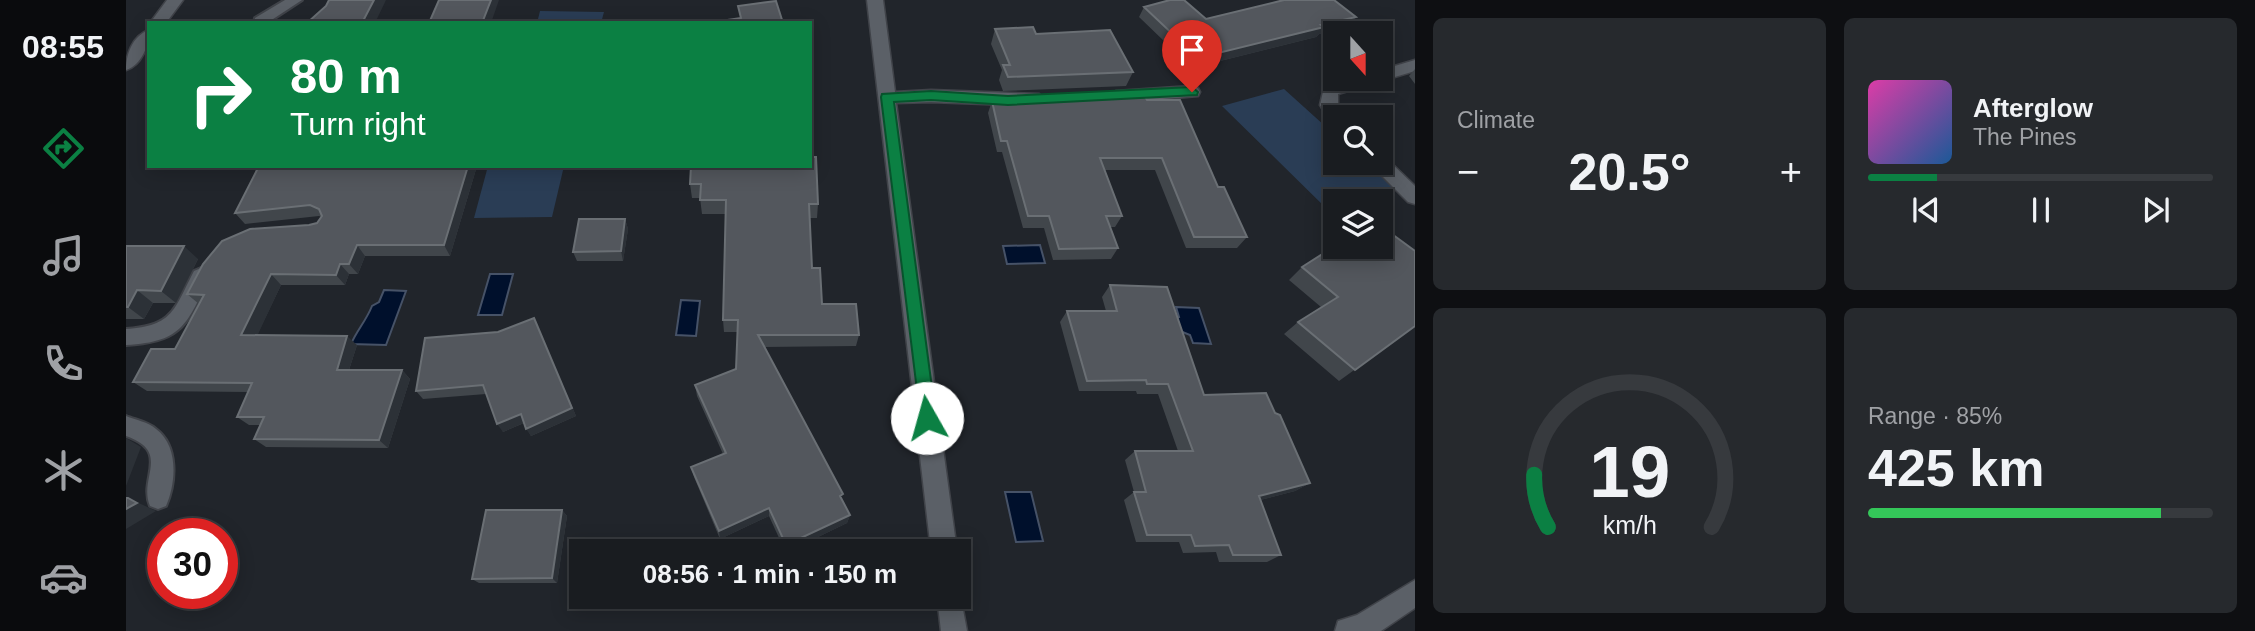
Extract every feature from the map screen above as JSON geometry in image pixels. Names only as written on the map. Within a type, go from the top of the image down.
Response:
[{"type":"street","points":[[160,21],[176,0]]},
{"type":"street","points":[[875,0],[942,539]]},
{"type":"street","points":[[126,65],[147,38]]},
{"type":"street","points":[[1393,72],[1415,65]]},
{"type":"street","points":[[1096,98],[1192,92]]},
{"type":"street","points":[[887,97],[1059,99]]},
{"type":"street","points":[[1392,175],[1415,197]]},
{"type":"street","points":[[1348,631],[1363,627],[1415,593]]},
{"type":"street","points":[[951,609],[954,631]]},
{"type":"lane","points":[[262,21],[295,0]]},
{"type":"lane","points":[[126,337],[159,334],[176,324],[209,260]]},
{"type":"lane","points":[[126,426],[138,429],[153,439],[163,453],[164,465],[158,498]]},
{"type":"shaded area","points":[[540,11],[604,12],[602,21],[538,21]]},
{"type":"shaded area","points":[[1284,89],[1323,124],[1323,175],[1380,175],[1397,190],[1323,189],[1323,205],[1222,106]]},
{"type":"shaded area","points":[[487,168],[564,168],[552,217],[474,218]]},
{"type":"shaded area","points":[[1040,245],[1045,263],[1007,264],[1003,246]]},
{"type":"shaded area","points":[[490,274],[513,274],[502,315],[478,315]]},
{"type":"shaded area","points":[[384,290],[406,291],[386,345],[351,344],[372,306],[379,302]]},
{"type":"shaded area","points":[[681,300],[700,301],[696,336],[676,335]]},
{"type":"shaded area","points":[[1176,307],[1199,308],[1211,344],[1193,343],[1190,335],[1180,331],[1175,318],[1179,317]]},
{"type":"shaded area","points":[[1005,492],[1031,492],[1043,541],[1016,542]]},
{"type":"building","points":[[329,0],[374,0],[363,21],[309,21]]},
{"type":"building","points":[[439,0],[491,0],[483,21],[430,21]]},
{"type":"building","points":[[1170,0],[1184,0],[1206,19],[1284,0],[1334,0],[1356,17],[1323,21],[1323,27],[1198,58],[1144,7]]},
{"type":"building","points":[[776,1],[782,21],[721,21],[741,18],[738,6]]},
{"type":"building","points":[[1033,27],[1036,34],[1110,30],[1133,72],[1008,77],[1003,65],[1010,65],[995,29]]},
{"type":"building","points":[[1142,91],[1147,100],[1180,100],[1218,187],[1224,187],[1247,237],[1194,237],[1162,158],[1100,158],[1122,216],[1106,216],[1118,248],[1059,249],[1049,216],[1028,216],[1007,141],[1001,141],[992,101],[1016,101],[1014,96]]},
{"type":"building","points":[[812,157],[816,157],[818,204],[809,204],[812,268],[820,268],[822,304],[856,304],[859,335],[758,335],[843,494],[840,496],[850,515],[799,539],[783,539],[769,508],[719,531],[691,467],[726,453],[695,385],[736,369],[738,320],[723,320],[726,200],[700,200],[701,184],[690,184],[691,168],[812,168]]},
{"type":"building","points":[[258,168],[467,168],[444,245],[357,245],[349,264],[340,264],[336,275],[271,274],[241,335],[347,336],[337,370],[402,370],[379,440],[254,439],[264,417],[237,417],[252,383],[133,382],[151,349],[175,349],[204,295],[187,294],[203,264],[222,241],[250,229],[317,223],[322,216],[319,209],[310,205],[235,213]]},
{"type":"building","points":[[579,219],[625,219],[621,251],[573,252]]},
{"type":"building","points":[[1393,235],[1415,251],[1415,326],[1355,370],[1298,322],[1338,297],[1302,267],[1323,254],[1323,259],[1393,259]]},
{"type":"building","points":[[126,246],[184,246],[161,291],[137,290],[128,307],[126,307]]},
{"type":"building","points":[[1110,285],[1167,287],[1204,395],[1266,393],[1275,413],[1280,415],[1310,483],[1259,496],[1281,555],[1233,555],[1229,545],[1195,546],[1191,535],[1147,535],[1134,492],[1146,492],[1135,451],[1193,451],[1168,384],[1147,384],[1146,380],[1087,381],[1067,311],[1117,311]]},
{"type":"building","points":[[534,318],[572,408],[526,429],[521,414],[497,424],[483,385],[416,391],[425,338],[498,332]]},
{"type":"building","points":[[128,498],[137,503],[126,509]]},
{"type":"building","points":[[486,510],[562,510],[552,578],[472,579]]},
{"type":"route","points":[[927,418],[887,97],[1008,100],[1192,92]]}]
